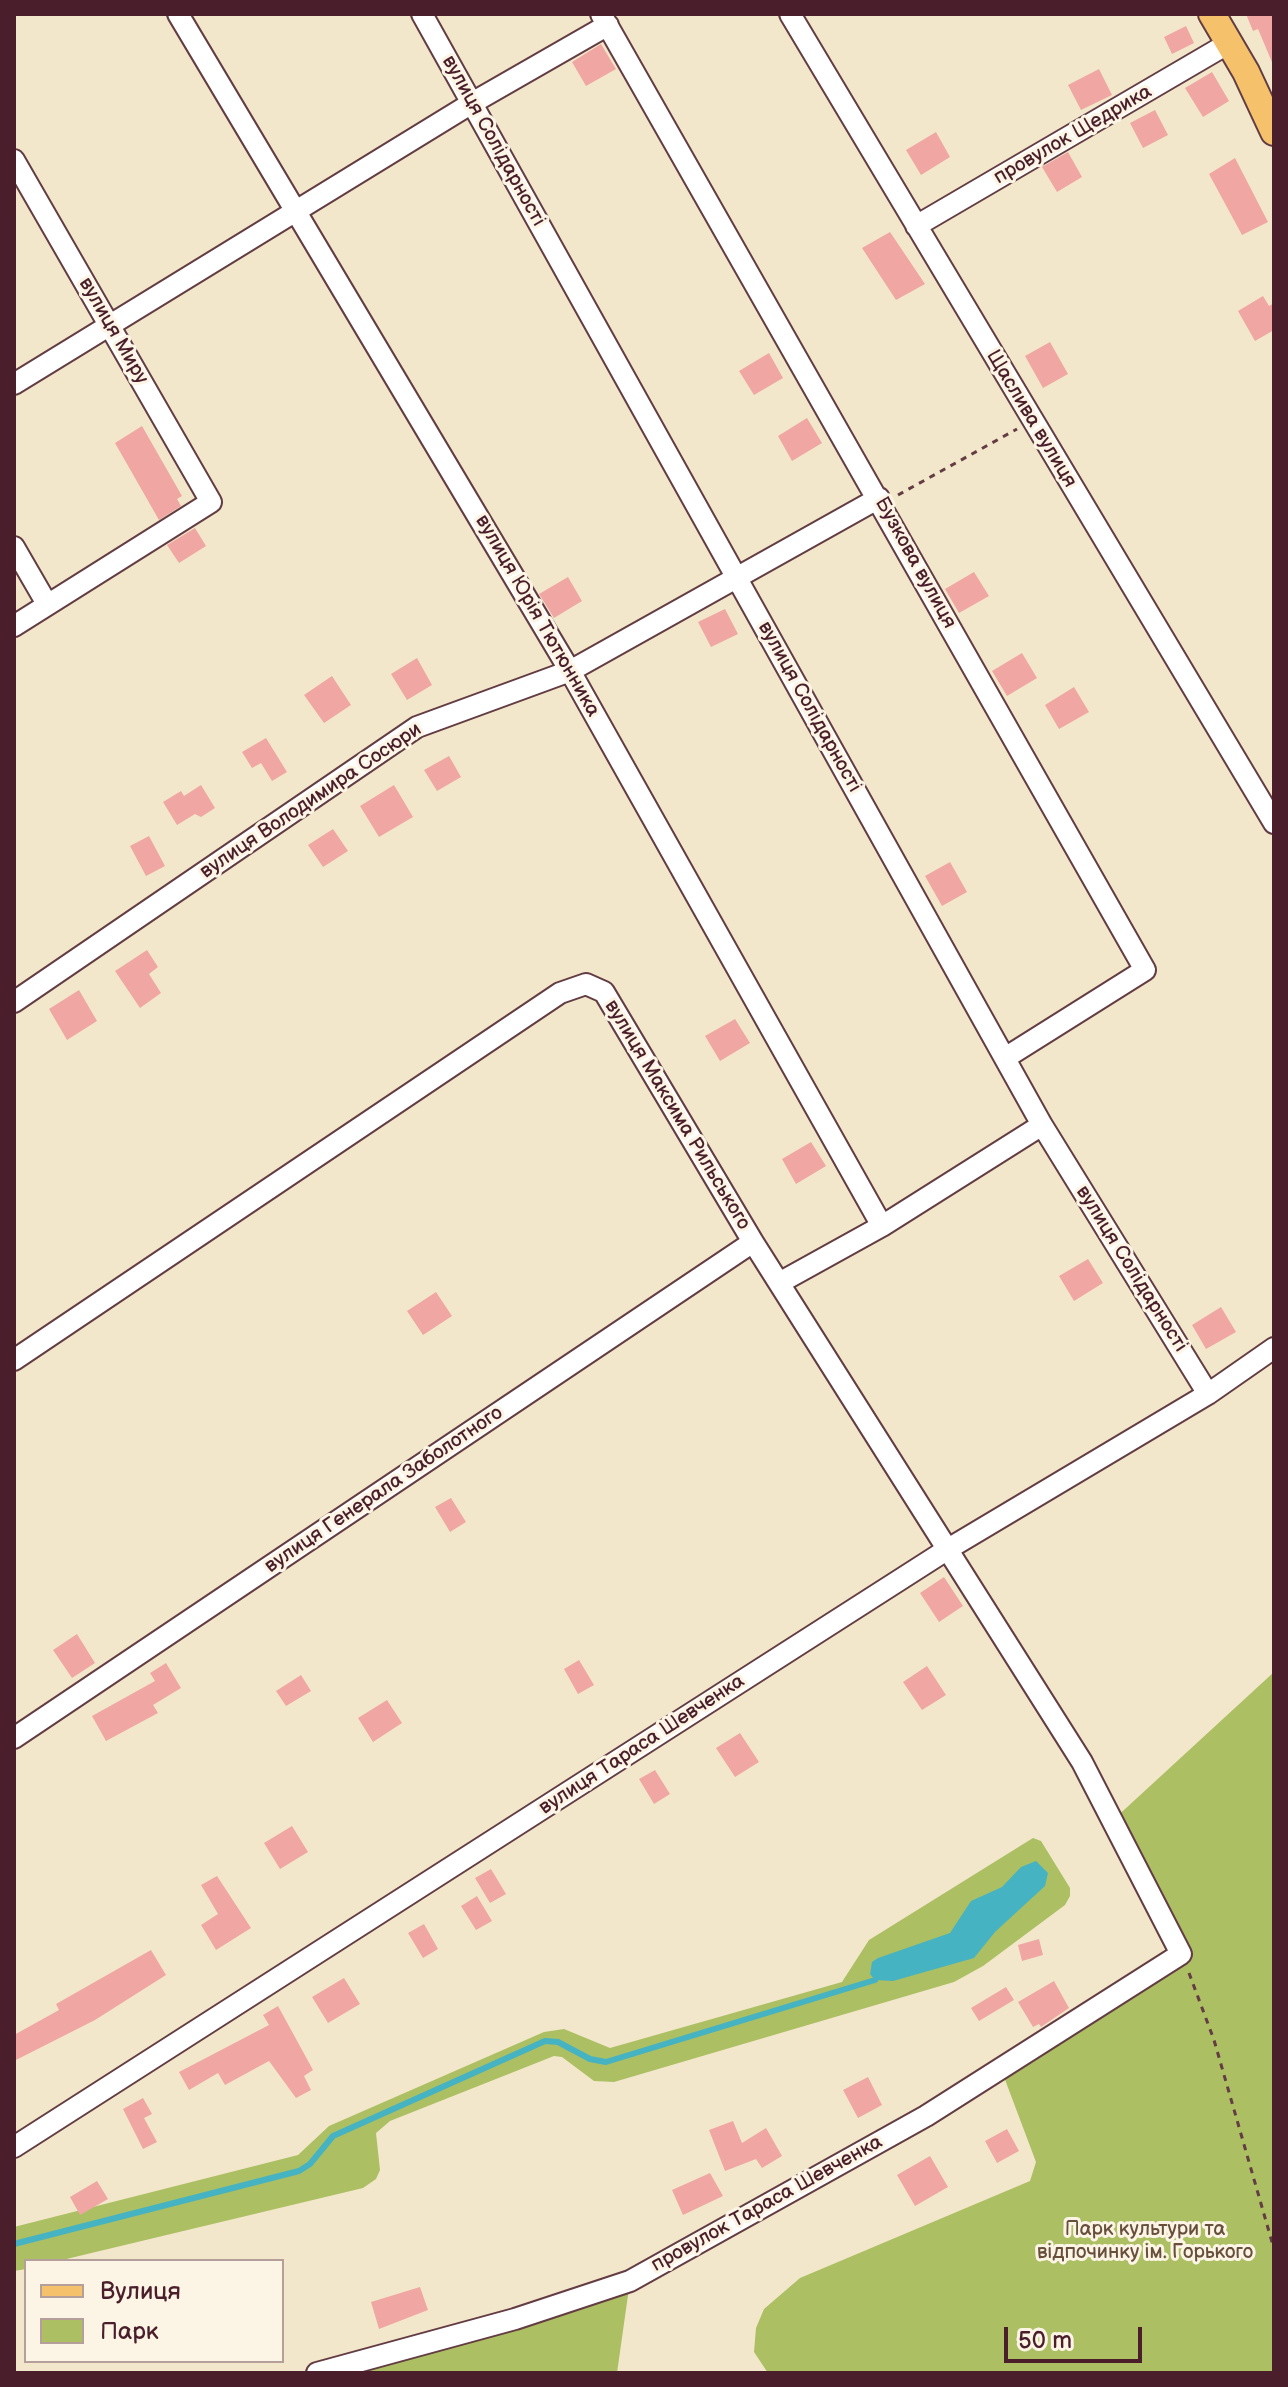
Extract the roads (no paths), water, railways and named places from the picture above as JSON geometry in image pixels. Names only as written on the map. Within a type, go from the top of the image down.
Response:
[{"type":"main road","points":[[1212,14],[1274,132]]},
{"type":"street","name":"вулиця Юрія Тютюнника","points":[[178,14],[570,671],[882,1226]]},
{"type":"street","name":"вулиця Солідарності","points":[[422,14],[1042,1125],[1208,1394]]},
{"type":"street","name":"Щаслива вулиця","points":[[790,14],[1274,823]]},
{"type":"street","points":[[14,384],[297,213],[605,20]]},
{"type":"street","name":"Бузкова вулиця","points":[[605,20],[1145,970],[1005,1058]]},
{"type":"street","name":"провулок Щедрика","points":[[916,226],[1229,43]]},
{"type":"street","name":"вулиця Миру","points":[[14,160],[211,502],[47,604]]},
{"type":"street","name":"вулиця Володимира Сосюри","points":[[14,1002],[417,727],[570,671],[879,498]]},
{"type":"street","points":[[14,547],[47,604],[14,626]]},
{"type":"street","name":"вулиця Максима Рильського","points":[[14,1360],[560,993],[586,984],[604,992],[753,1242],[1082,1762],[1181,1954]]},
{"type":"street","points":[[779,1283],[882,1226],[1042,1125]]},
{"type":"street","name":"вулиця Генерала Заболотного","points":[[14,1738],[753,1242]]},
{"type":"street","name":"вулиця Тараса Шевченка","points":[[14,2147],[948,1549],[1208,1394],[1274,1348]]},
{"type":"street","name":"провулок Тараса Шевченка","points":[[317,2373],[515,2319],[630,2281],[926,2116],[1181,1954]]},
{"type":"water","points":[[1036,1861],[1048,1873],[1045,1886],[995,1932],[974,1958],[893,1981],[875,1980],[870,1974],[872,1962],[878,1958],[950,1933],[971,1901],[1002,1887],[1021,1867]]},
{"type":"waterway","points":[[14,2244],[299,2171],[310,2164],[333,2136],[545,2041],[558,2042],[590,2059],[606,2062],[875,1980]]},
{"type":"park label","name":"Парк культури та відпочинку ім. Горького","points":[[1145,2242]]}]
